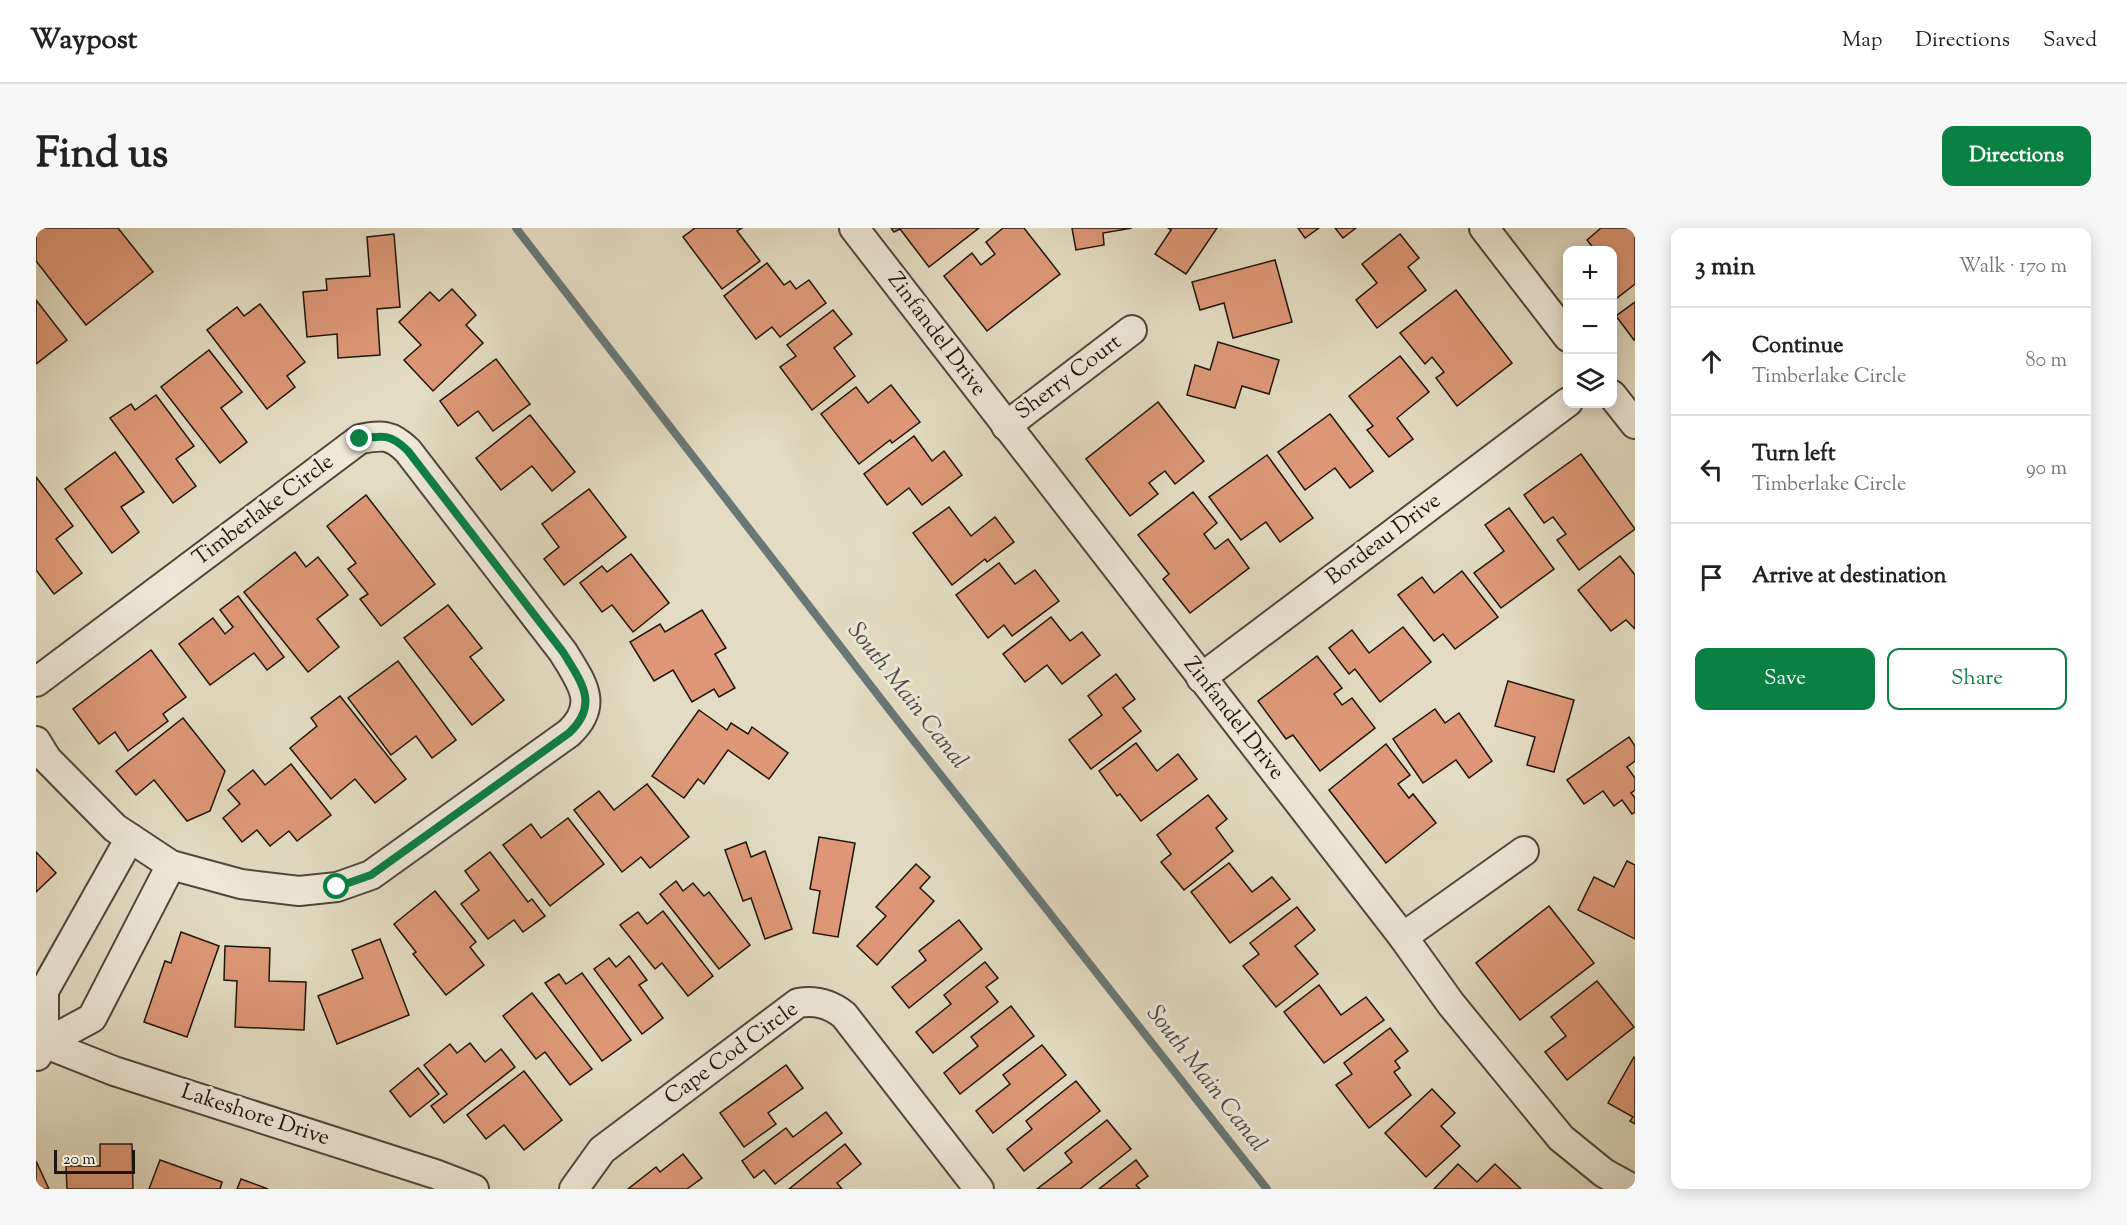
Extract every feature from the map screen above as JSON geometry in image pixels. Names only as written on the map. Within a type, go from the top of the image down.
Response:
[{"type":"street","name":"Zinfandel Drive","points":[[854,228],[1451,1004],[1562,1138],[1604,1173],[1633,1189]]},
{"type":"street","points":[[1484,228],[1563,331]]},
{"type":"street","name":"Sherry Court","points":[[1006,426],[1132,330]]},
{"type":"street","points":[[1617,401],[1635,424]]},
{"type":"street","name":"Bordeau Drive","points":[[1201,678],[1563,406]]},
{"type":"street","name":"Timberlake Circle","points":[[36,682],[360,439],[383,435],[397,440],[408,451],[563,652],[580,680],[586,696],[581,722],[569,733],[371,875],[337,887],[299,891],[241,884],[171,865],[115,828],[47,759],[36,741]]},
{"type":"street","points":[[39,1047],[44,991],[129,838]]},
{"type":"street","points":[[1402,938],[1524,851]]},
{"type":"street","points":[[39,1047],[92,1018],[171,865]]},
{"type":"street","name":"Cape Cod Circle","points":[[574,1189],[602,1150],[798,1003],[810,1001],[831,1005],[844,1016],[979,1189]]},
{"type":"street","name":"Lakeshore Drive","points":[[39,1047],[424,1170],[474,1189]]},
{"type":"building","points":[[36,228],[118,228],[153,272],[86,325],[36,261]]},
{"type":"building","points":[[695,228],[742,228],[737,231],[760,261],[722,289],[683,237]]},
{"type":"building","points":[[891,228],[979,228],[929,267],[900,229],[894,232]]},
{"type":"building","points":[[1003,228],[1024,228],[1060,274],[987,331],[944,276],[972,253],[981,265],[995,254],[986,242]]},
{"type":"building","points":[[1072,228],[1132,228],[1103,233],[1104,245],[1076,250]]},
{"type":"building","points":[[1168,228],[1217,228],[1186,274],[1155,254],[1171,230]]},
{"type":"building","points":[[1298,228],[1319,228],[1305,238]]},
{"type":"building","points":[[1335,228],[1356,228],[1343,238]]},
{"type":"building","points":[[1601,228],[1635,228],[1635,284],[1617,298],[1617,246],[1592,246],[1587,240]]},
{"type":"building","points":[[394,234],[400,307],[377,309],[380,355],[338,358],[337,334],[307,337],[303,292],[327,290],[326,279],[370,276],[367,237]]},
{"type":"building","points":[[1400,234],[1419,258],[1408,267],[1426,290],[1377,328],[1356,300],[1377,283],[1362,264]]},
{"type":"building","points":[[1275,260],[1292,322],[1233,338],[1224,303],[1200,310],[1192,282]]},
{"type":"building","points":[[767,263],[784,285],[790,281],[796,289],[809,280],[826,303],[780,337],[772,327],[756,339],[724,296]]},
{"type":"building","points":[[452,289],[476,315],[466,325],[483,343],[433,391],[404,360],[421,345],[399,322],[430,292],[439,301]]},
{"type":"building","points":[[1456,290],[1512,363],[1457,406],[1436,378],[1444,372],[1432,357],[1425,364],[1400,333]]},
{"type":"building","points":[[36,300],[67,340],[36,364]]},
{"type":"building","points":[[1635,302],[1634,340],[1617,317]]},
{"type":"building","points":[[260,304],[305,362],[287,376],[295,387],[267,409],[207,330],[237,307],[244,316]]},
{"type":"building","points":[[833,310],[852,334],[834,348],[855,376],[812,410],[780,367],[796,356],[787,345]]},
{"type":"building","points":[[1218,342],[1279,360],[1269,394],[1242,386],[1235,408],[1187,395],[1195,365],[1210,370]]},
{"type":"building","points":[[209,350],[242,392],[221,408],[247,442],[220,463],[161,387]]},
{"type":"building","points":[[1400,356],[1429,392],[1397,418],[1413,439],[1389,457],[1367,430],[1373,426],[1349,396]]},
{"type":"building","points":[[496,359],[530,404],[493,431],[478,411],[458,426],[440,401]]},
{"type":"building","points":[[891,385],[920,422],[892,443],[890,440],[859,464],[821,414],[856,387],[868,403]]},
{"type":"building","points":[[156,395],[194,446],[176,459],[196,486],[173,503],[110,418],[131,404],[135,410]]},
{"type":"building","points":[[1158,402],[1204,461],[1175,484],[1165,471],[1149,483],[1158,494],[1130,516],[1086,459]]},
{"type":"building","points":[[1330,414],[1373,471],[1350,488],[1335,468],[1305,490],[1278,452]]},
{"type":"building","points":[[530,415],[575,472],[552,491],[532,466],[501,490],[476,458]]},
{"type":"building","points":[[914,436],[932,461],[944,451],[962,475],[922,505],[909,488],[887,505],[864,474]]},
{"type":"building","points":[[115,452],[144,492],[121,507],[139,532],[112,553],[65,489]]},
{"type":"building","points":[[1581,454],[1635,529],[1579,570],[1557,540],[1566,534],[1553,517],[1544,523],[1524,495]]},
{"type":"building","points":[[1267,455],[1313,518],[1280,542],[1266,522],[1241,540],[1209,497]]},
{"type":"building","points":[[36,477],[73,526],[56,539],[82,573],[54,594],[36,570]]},
{"type":"building","points":[[589,489],[626,537],[564,585],[544,559],[559,547],[542,524]]},
{"type":"building","points":[[1193,492],[1217,523],[1204,534],[1215,549],[1228,539],[1249,568],[1190,613],[1163,579],[1169,574],[1138,535]]},
{"type":"building","points":[[366,495],[435,584],[381,626],[360,599],[368,594],[348,569],[356,563],[327,526]]},
{"type":"building","points":[[949,507],[971,536],[995,517],[1014,542],[987,562],[985,559],[952,585],[913,533]]},
{"type":"building","points":[[1509,508],[1554,569],[1501,608],[1474,573],[1504,551],[1485,525]]},
{"type":"building","points":[[295,552],[306,567],[318,557],[348,595],[317,619],[339,647],[308,672],[244,592]]},
{"type":"building","points":[[631,554],[669,603],[633,632],[612,605],[602,612],[580,583],[602,566],[607,572]]},
{"type":"building","points":[[1620,556],[1635,575],[1635,629],[1626,620],[1611,631],[1578,590]]},
{"type":"building","points":[[999,563],[1015,584],[1035,570],[1059,601],[1012,636],[1004,625],[988,638],[956,595]]},
{"type":"building","points":[[1462,571],[1498,617],[1455,649],[1443,634],[1434,641],[1398,595],[1422,577],[1434,593]]},
{"type":"building","points":[[238,596],[284,657],[267,670],[254,653],[210,685],[179,644],[213,618],[225,634],[233,627],[220,610]]},
{"type":"building","points":[[448,605],[482,648],[470,657],[504,700],[472,725],[404,638]]},
{"type":"building","points":[[702,610],[726,648],[715,654],[735,688],[719,697],[714,689],[692,702],[673,670],[654,681],[630,642],[660,624],[665,632]]},
{"type":"building","points":[[1051,617],[1070,641],[1082,632],[1100,655],[1062,684],[1047,665],[1025,682],[1003,654]]},
{"type":"building","points":[[1403,627],[1431,662],[1380,702],[1355,669],[1349,674],[1329,648],[1352,630],[1369,653]]},
{"type":"building","points":[[151,650],[186,697],[163,714],[168,721],[128,751],[115,732],[99,744],[73,709]]},
{"type":"building","points":[[1317,656],[1342,688],[1334,694],[1342,705],[1352,698],[1375,728],[1320,771],[1293,735],[1286,739],[1258,701]]},
{"type":"building","points":[[398,661],[456,740],[432,758],[416,736],[391,755],[348,698]]},
{"type":"building","points":[[1116,674],[1135,699],[1123,708],[1141,731],[1091,769],[1069,740],[1102,715],[1088,696]]},
{"type":"building","points":[[1508,681],[1574,700],[1554,772],[1527,765],[1535,737],[1495,726]]},
{"type":"building","points":[[340,696],[406,779],[375,803],[355,779],[331,799],[290,748],[317,726],[311,718]]},
{"type":"building","points":[[1435,709],[1445,723],[1459,713],[1492,761],[1469,778],[1456,760],[1423,783],[1393,739]]},
{"type":"building","points":[[699,710],[727,730],[731,723],[748,734],[752,727],[788,753],[769,779],[728,750],[704,784],[698,779],[684,798],[652,776]]},
{"type":"building","points":[[183,718],[225,771],[210,811],[187,821],[154,780],[136,795],[116,771]]},
{"type":"building","points":[[1629,737],[1635,746],[1635,761],[1627,767],[1635,778],[1635,790],[1631,793],[1635,798],[1635,812],[1632,814],[1622,800],[1614,806],[1603,791],[1584,804],[1567,780]]},
{"type":"building","points":[[1136,743],[1157,771],[1178,754],[1197,779],[1141,821],[1120,794],[1117,796],[1099,771]]},
{"type":"building","points":[[1386,744],[1410,775],[1398,784],[1409,798],[1413,794],[1436,823],[1386,863],[1329,790]]},
{"type":"building","points":[[291,764],[331,815],[297,841],[289,831],[270,846],[257,830],[242,842],[223,818],[240,804],[228,790],[253,770],[265,785]]},
{"type":"building","points":[[647,784],[689,837],[650,868],[641,857],[622,872],[574,810],[599,791],[614,810]]},
{"type":"building","points":[[1208,795],[1227,819],[1216,828],[1233,851],[1184,890],[1161,862],[1171,854],[1157,835]]},
{"type":"building","points":[[568,818],[604,864],[550,906],[503,845],[531,824],[541,838]]},
{"type":"building","points":[[819,837],[855,843],[838,937],[813,933],[820,891],[810,889]]},
{"type":"building","points":[[746,842],[751,857],[765,851],[792,929],[765,939],[751,898],[743,901],[725,850]]},
{"type":"building","points":[[36,852],[56,873],[36,892]]},
{"type":"building","points":[[490,852],[528,902],[532,899],[545,916],[523,932],[514,920],[488,939],[461,904],[479,890],[465,871]]},
{"type":"building","points":[[1627,861],[1635,865],[1635,939],[1578,910],[1594,877],[1614,887]]},
{"type":"building","points":[[1229,863],[1252,892],[1272,877],[1290,899],[1230,943],[1191,892]]},
{"type":"building","points":[[916,864],[930,877],[920,888],[934,901],[877,965],[857,946],[886,916],[876,907]]},
{"type":"building","points":[[676,881],[683,891],[693,883],[704,896],[709,892],[750,945],[719,969],[660,894]]},
{"type":"building","points":[[435,891],[476,942],[470,947],[484,965],[446,995],[413,954],[416,952],[394,924]]},
{"type":"building","points":[[1549,906],[1594,963],[1520,1020],[1476,963]]},
{"type":"building","points":[[1297,907],[1315,930],[1295,946],[1318,974],[1276,1007],[1243,966],[1259,954],[1250,943]]},
{"type":"building","points":[[663,911],[713,976],[688,996],[662,963],[655,969],[620,925],[638,912],[647,924]]},
{"type":"building","points":[[959,920],[982,949],[909,1008],[892,987],[926,960],[919,951]]},
{"type":"building","points":[[181,932],[219,946],[187,1037],[144,1022],[165,961],[171,963]]},
{"type":"building","points":[[380,939],[409,1015],[337,1044],[318,996],[363,978],[352,950]]},
{"type":"building","points":[[225,946],[270,948],[269,981],[306,982],[304,1030],[235,1027],[237,981],[224,980]]},
{"type":"building","points":[[629,956],[647,980],[639,985],[663,1018],[642,1034],[594,969],[609,958],[616,967]]},
{"type":"building","points":[[985,962],[998,978],[986,987],[998,1002],[933,1053],[916,1032],[951,1004],[944,995]]},
{"type":"building","points":[[582,973],[631,1040],[602,1061],[545,983],[559,974],[566,984]]},
{"type":"building","points":[[1597,981],[1634,1027],[1567,1080],[1545,1052],[1566,1036],[1551,1017]]},
{"type":"building","points":[[1319,985],[1341,1015],[1366,997],[1384,1020],[1324,1063],[1284,1012]]},
{"type":"building","points":[[532,993],[592,1069],[570,1085],[545,1052],[536,1059],[503,1016]]},
{"type":"building","points":[[1011,1006],[1034,1036],[960,1094],[944,1073],[978,1046],[971,1037]]},
{"type":"building","points":[[1390,1028],[1408,1051],[1395,1061],[1400,1068],[1394,1072],[1411,1095],[1369,1128],[1336,1085],[1352,1074],[1344,1063]]},
{"type":"building","points":[[470,1043],[485,1062],[501,1049],[515,1067],[444,1123],[431,1106],[447,1094],[424,1065],[450,1044],[457,1053]]},
{"type":"building","points":[[1042,1045],[1066,1075],[993,1133],[976,1111],[1010,1084],[1003,1075]]},
{"type":"building","points":[[1634,1057],[1635,1124],[1630,1121],[1633,1117],[1608,1103]]},
{"type":"building","points":[[786,1065],[803,1088],[768,1113],[776,1124],[744,1147],[720,1113]]},
{"type":"building","points":[[418,1068],[439,1094],[410,1117],[390,1091]]},
{"type":"building","points":[[524,1071],[562,1120],[524,1150],[504,1125],[486,1139],[467,1115]]},
{"type":"building","points":[[1076,1081],[1100,1111],[1024,1171],[1007,1149],[1032,1129],[1026,1121]]},
{"type":"building","points":[[1432,1089],[1455,1113],[1441,1126],[1460,1146],[1426,1177],[1385,1133]]},
{"type":"building","points":[[826,1112],[842,1133],[775,1184],[764,1170],[754,1178],[742,1161],[786,1128],[793,1137]]},
{"type":"building","points":[[1107,1120],[1131,1149],[1080,1189],[1037,1189],[1072,1162],[1065,1153]]},
{"type":"building","points":[[100,1144],[132,1144],[133,1189],[67,1189],[66,1166],[100,1166]]},
{"type":"building","points":[[845,1144],[861,1164],[837,1183],[842,1189],[789,1189]]},
{"type":"building","points":[[683,1154],[702,1178],[687,1189],[628,1189],[656,1167],[660,1172]]},
{"type":"building","points":[[160,1160],[222,1182],[220,1189],[149,1189]]},
{"type":"building","points":[[1136,1160],[1148,1176],[1136,1185],[1140,1189],[1099,1189]]},
{"type":"building","points":[[36,1161],[49,1189],[36,1189]]},
{"type":"building","points":[[1458,1164],[1477,1182],[1495,1164],[1521,1189],[1434,1189]]},
{"type":"building","points":[[241,1179],[268,1189],[237,1189]]},
{"type":"waterway","name":"South Main Canal","points":[[516,228],[895,717],[1267,1189]]},
{"type":"route","points":[[337,887],[371,875],[569,733],[581,722],[586,696],[580,680],[563,652],[408,451],[397,440],[383,435],[360,439]]}]
